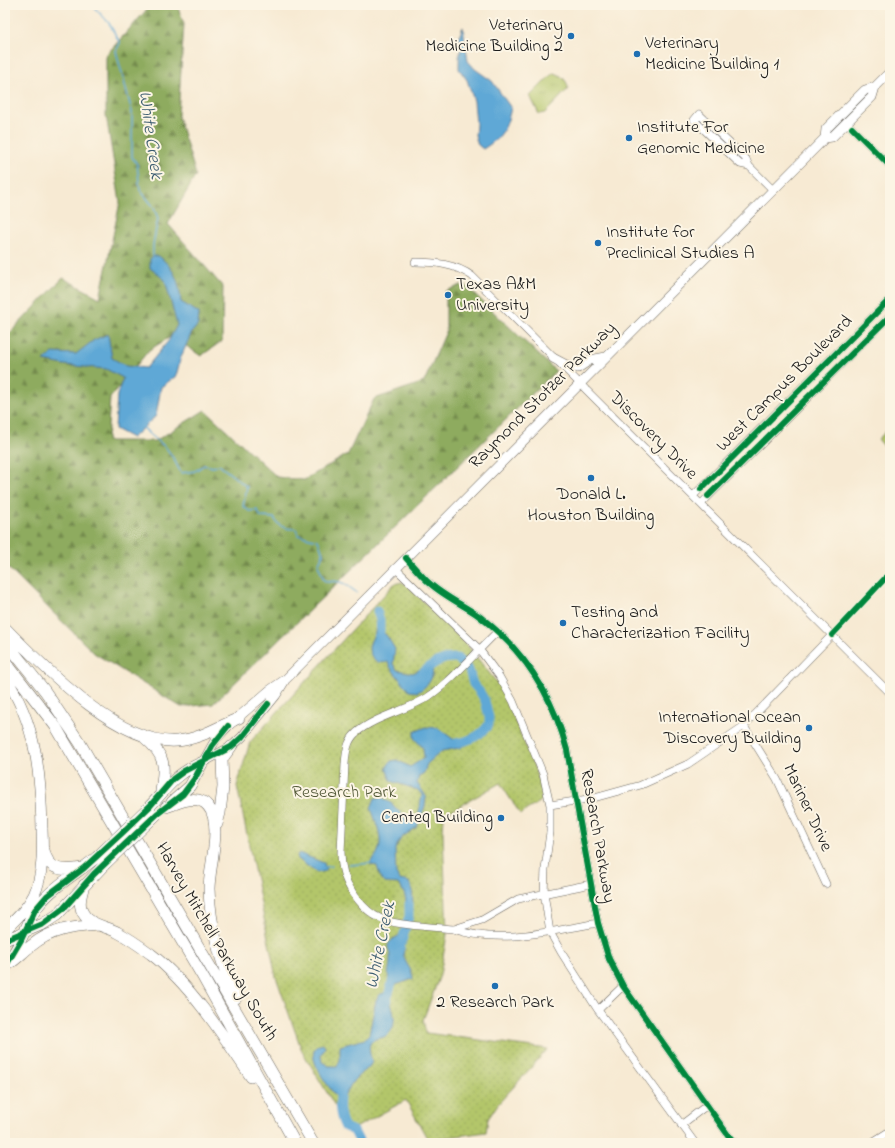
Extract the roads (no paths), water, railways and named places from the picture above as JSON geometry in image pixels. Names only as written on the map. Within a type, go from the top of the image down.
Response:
[{"type":"highway","points":[[5,628],[60,681],[83,700],[122,726],[145,737],[175,741],[195,738],[239,718]]},
{"type":"highway","name":"Harvey Mitchell Parkway South","points":[[5,641],[45,691],[80,743],[276,1077],[313,1143]]},
{"type":"highway","name":"Harvey Mitchell Parkway South","points":[[5,661],[56,727],[200,972],[293,1139]]},
{"type":"highway","points":[[5,677],[22,709],[34,742],[41,781],[42,844],[40,879],[34,894],[24,911],[5,930]]},
{"type":"highway","points":[[145,737],[160,753],[164,762],[161,793]]},
{"type":"highway","points":[[231,747],[222,759],[222,800],[215,826],[209,889],[210,906],[218,950],[227,977],[276,1077]]},
{"type":"highway","name":"Raymond Stotzer Parkway","points":[[157,809],[161,793],[178,775],[203,762]]},
{"type":"highway","name":"Raymond Stotzer Parkway","points":[[5,940],[43,924],[57,915],[84,885],[100,861],[157,809],[183,794],[190,786],[203,762]]},
{"type":"highway","points":[[157,809],[190,800],[204,802],[211,810],[215,826]]},
{"type":"highway","points":[[42,844],[46,858],[56,868],[66,871],[84,868]]},
{"type":"highway","name":"Raymond Stotzer Parkway","points":[[5,966],[40,904],[84,868],[100,861]]},
{"type":"highway","points":[[84,885],[80,897],[80,908],[86,918],[115,931],[139,945],[167,968],[183,985],[199,1004],[293,1139]]},
{"type":"highway","points":[[5,966],[18,959],[41,938],[54,931],[74,926],[99,925]]},
{"type":"main road","name":"Raymond Stotzer Parkway","points":[[825,138],[826,129],[865,90],[875,87],[890,72]]},
{"type":"main road","name":"Raymond Stotzer Parkway","points":[[203,762],[216,739],[270,690],[286,679],[772,189],[825,138],[832,137],[872,97],[875,87]]},
{"type":"main road","points":[[846,122],[846,116],[858,104],[860,95]]},
{"type":"main road","points":[[554,358],[570,367],[578,368],[590,360],[606,357]]},
{"type":"main road","name":"Raymond Stotzer Parkway","points":[[203,762],[231,747],[242,737],[276,695],[286,679]]},
{"type":"street","points":[[749,166],[740,164],[694,120],[699,114],[746,159],[749,166],[772,189]]},
{"type":"street","points":[[846,122],[890,166]]},
{"type":"street","name":"Discovery Drive","points":[[415,262],[431,262],[448,265],[467,273],[890,693]]},
{"type":"street","name":"West Campus Boulevard","points":[[693,496],[890,299]]},
{"type":"street","name":"West Campus Boulevard","points":[[701,504],[890,316]]},
{"type":"street","points":[[731,459],[738,466]]},
{"type":"street","name":"Research Parkway","points":[[406,558],[426,580],[478,616],[497,632],[507,641],[533,672],[552,706],[565,743],[577,801],[598,923],[609,959],[623,986],[706,1106],[735,1143]]},
{"type":"street","points":[[395,568],[479,649],[513,701],[543,774],[550,805],[550,832],[545,869],[544,893],[550,932],[598,1010],[695,1143]]},
{"type":"street","points":[[497,632],[444,684],[416,704],[374,722],[359,731],[350,741],[346,751],[341,852],[341,865],[344,877],[360,904],[375,916],[392,921],[453,929],[462,932],[512,937],[598,923]]},
{"type":"street","points":[[550,805],[577,801],[641,785],[688,764],[744,726],[832,635]]},
{"type":"street","name":"Mariner Drive","points":[[744,726],[778,779],[826,884]]},
{"type":"street","points":[[453,929],[482,920],[518,899],[591,884]]},
{"type":"street","points":[[598,1010],[623,986]]},
{"type":"street","points":[[681,1125],[706,1106]]},
{"type":"street","points":[[871,1143],[890,1131]]},
{"type":"water","points":[[463,27],[468,61],[475,69],[492,81],[511,108],[505,127],[499,137],[483,149],[478,145],[475,136],[476,124],[474,101],[467,80],[459,69],[459,57],[461,50],[459,37]]},
{"type":"water","points":[[153,256],[159,256],[169,266],[177,281],[181,302],[199,313],[198,325],[192,332],[181,357],[176,376],[161,387],[156,416],[132,438],[115,429],[117,395],[123,378],[106,369],[64,365],[44,361],[53,353],[76,354],[94,340],[108,334],[112,358],[126,366],[146,368],[169,340],[177,325],[165,280],[150,268],[150,259]]},
{"type":"water","points":[[380,620],[383,632],[395,649],[393,664],[397,670],[413,673],[428,665],[432,667],[433,671],[430,682],[418,692],[409,691],[390,667],[388,662],[377,662],[370,654],[369,650],[371,641],[377,627],[377,622]]},
{"type":"water","points":[[426,727],[438,728],[453,739],[467,742],[460,748],[442,751],[427,764],[424,773],[419,776],[417,783],[426,796],[425,806],[417,827],[401,838],[395,849],[396,874],[400,880],[409,882],[411,886],[413,899],[412,917],[407,916],[406,898],[401,887],[398,884],[385,883],[381,880],[377,866],[371,865],[371,861],[379,849],[380,836],[371,808],[375,798],[382,797],[392,804],[408,821],[414,821],[418,816],[422,795],[418,790],[391,781],[386,768],[391,761],[397,760],[410,767],[424,758],[423,748],[414,738],[414,732]]},
{"type":"water","points":[[299,853],[324,863],[326,871],[317,873],[298,859],[297,855]]},
{"type":"water","points":[[398,936],[404,937],[404,957],[412,973],[413,979],[396,985],[390,983],[389,980],[388,974],[390,956],[388,945]]},
{"type":"water","points":[[383,993],[387,995],[392,1006],[394,1024],[392,1029],[389,1034],[371,1042],[369,1048],[372,1062],[367,1069],[354,1080],[343,1098],[341,1100],[338,1099],[318,1070],[314,1061],[313,1053],[316,1047],[323,1044],[325,1047],[321,1055],[322,1062],[329,1066],[337,1066],[340,1060],[340,1046],[365,1039],[369,1035],[376,1000],[379,995]]},
{"type":"waterway","name":"White Creek","points":[[92,5],[109,23],[120,43],[116,51],[132,112],[132,157],[137,164],[140,190],[153,206],[158,218],[153,245],[153,256]]},
{"type":"waterway","name":"White Creek","points":[[143,427],[172,455],[181,473],[195,471],[204,465],[213,467],[219,465],[247,487],[243,506],[249,511],[257,510],[261,517],[274,518],[278,524],[283,527],[296,529],[298,535],[318,540],[323,554],[318,565],[324,580],[328,582],[337,581],[344,583],[357,593]]},
{"type":"waterway","name":"White Creek","points":[[377,611],[380,620],[380,631]]},
{"type":"waterway","name":"White Creek","points":[[421,674],[441,660],[457,658],[469,670],[473,684],[485,701],[489,724],[475,737],[456,743]]},
{"type":"waterway","points":[[349,865],[373,863]]},
{"type":"waterway","points":[[325,867],[332,866]]},
{"type":"waterway","name":"White Creek","points":[[400,948],[409,916],[409,904]]},
{"type":"waterway","name":"White Creek","points":[[385,1006],[395,972]]},
{"type":"waterway","name":"White Creek","points":[[341,1088],[341,1118],[345,1127],[354,1131],[360,1143]]},
{"type":"place","name":"Veterinary Medicine Building 2","points":[[571,36]]},
{"type":"place","name":"Veterinary Medicine Building 1","points":[[637,54]]},
{"type":"place","name":"Institute For Genomic Medicine","points":[[629,138]]},
{"type":"place","name":"Institute for Preclinical Studies A","points":[[598,243]]},
{"type":"place","name":"Texas A&M University","points":[[448,295]]},
{"type":"place","name":"Donald L. Houston Building","points":[[591,478]]},
{"type":"place","name":"Testing and Characterization Facility","points":[[563,623]]},
{"type":"place","name":"International Ocean Discovery Building","points":[[809,728]]},
{"type":"place","name":"Centeq Building","points":[[501,818]]},
{"type":"place","name":"2 Research Park","points":[[495,986]]},
{"type":"park label","name":"Research Park","points":[[344,793]]}]
